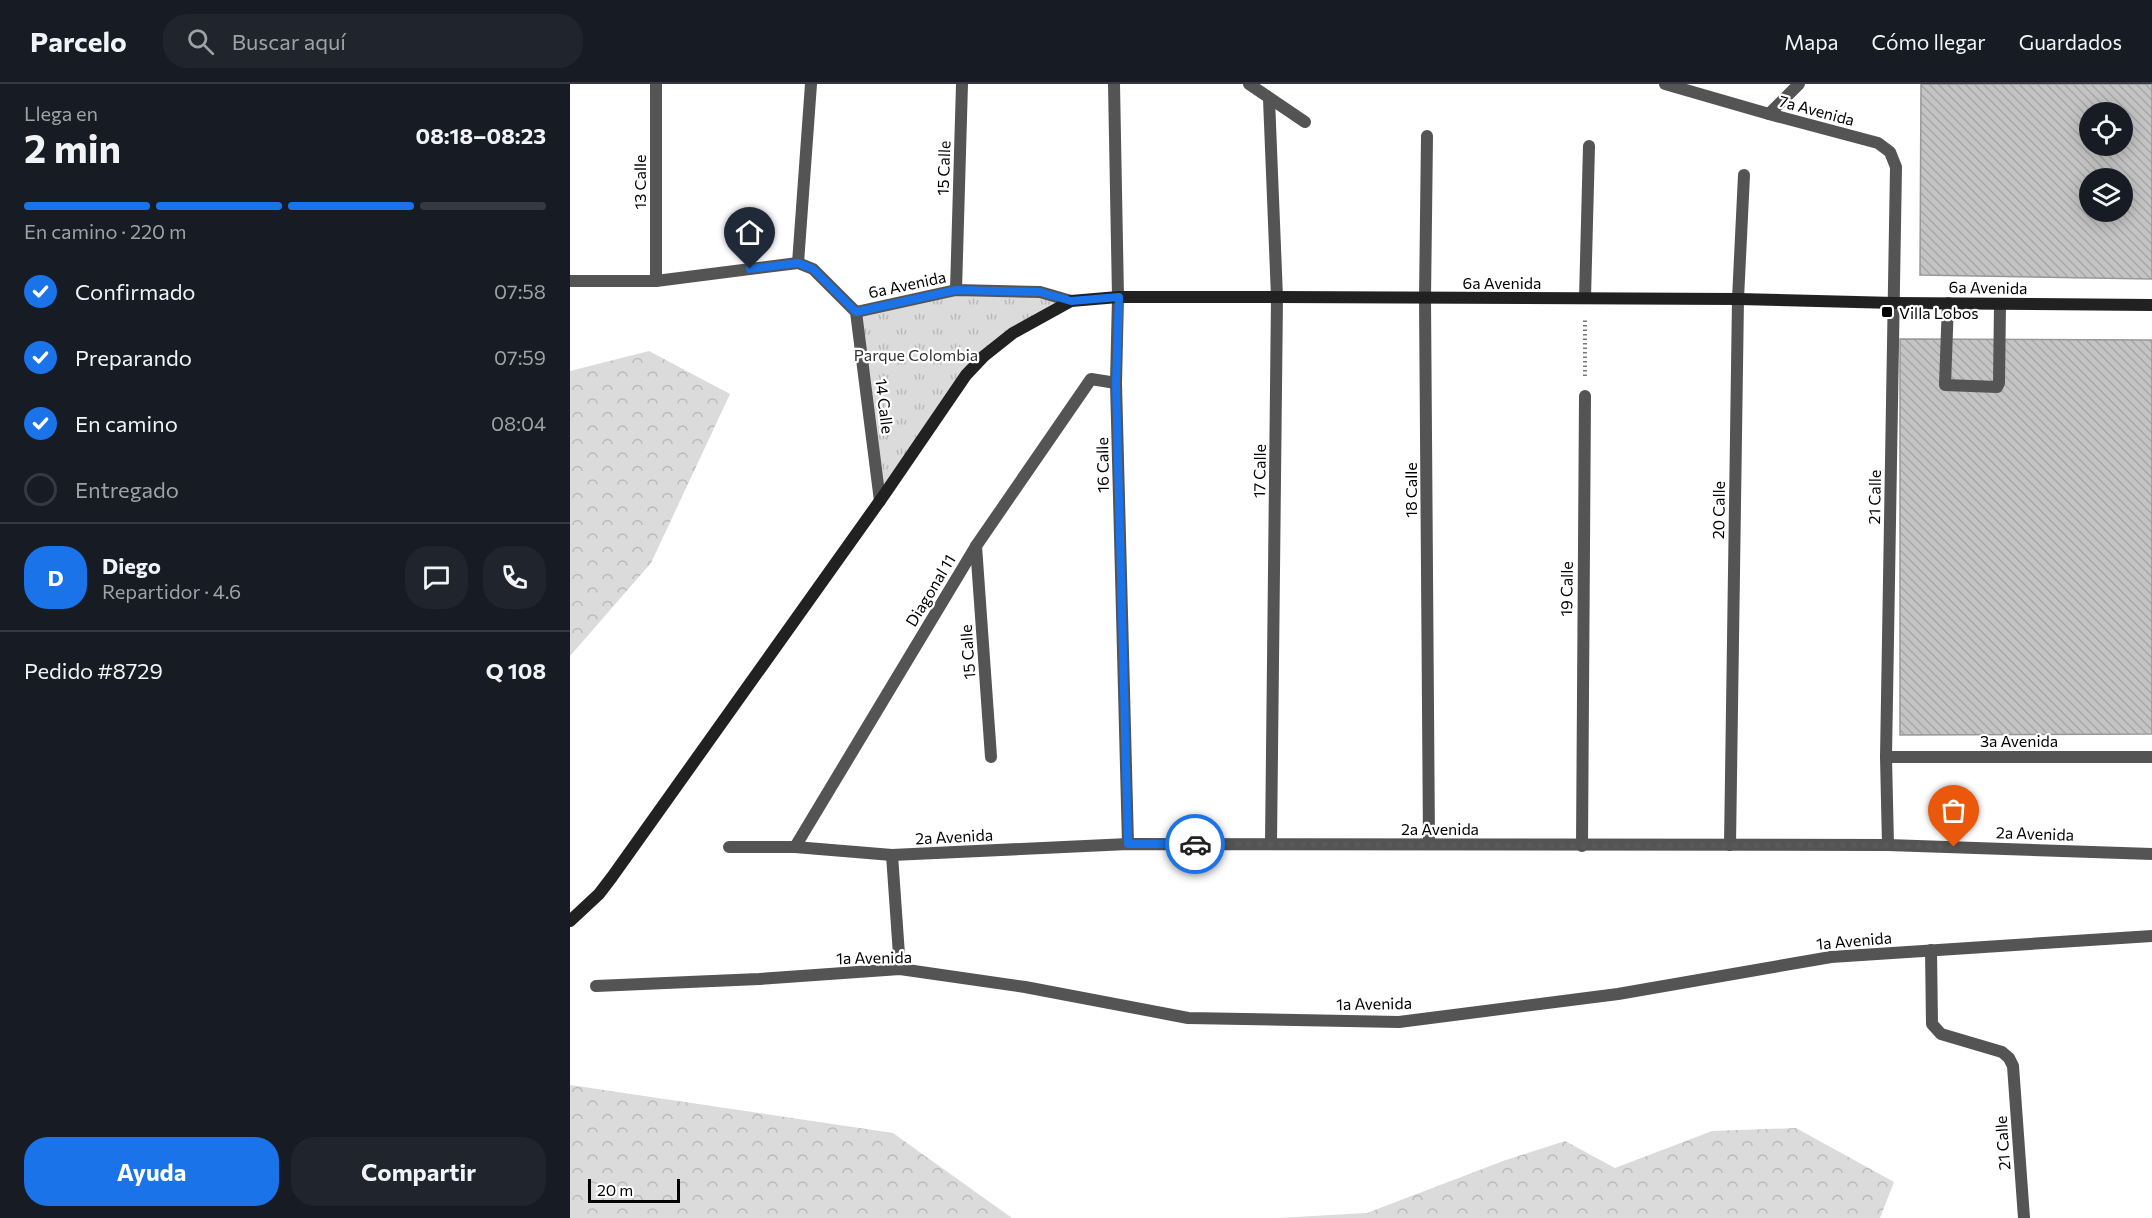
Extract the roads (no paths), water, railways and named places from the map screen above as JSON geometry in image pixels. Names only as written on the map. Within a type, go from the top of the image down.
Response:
[{"type":"main road","name":"6a Avenida","points":[[1071,301],[1119,297],[1585,298],[2152,305]]},
{"type":"main road","points":[[570,921],[599,894],[612,877],[880,501],[966,375],[984,356],[1013,333],[1071,301]]},
{"type":"street","name":"13 Calle","points":[[656,84],[656,281]]},
{"type":"street","points":[[798,263],[811,84]]},
{"type":"street","name":"15 Calle","points":[[956,290],[962,84]]},
{"type":"street","name":"16 Calle","points":[[1114,84],[1119,297],[1116,383],[1128,844]]},
{"type":"street","points":[[1249,84],[1305,123]]},
{"type":"street","name":"7a Avenida","points":[[1665,84],[1878,143],[1890,152]]},
{"type":"street","points":[[1769,114],[1799,84]]},
{"type":"street","name":"17 Calle","points":[[1269,99],[1277,297],[1271,844]]},
{"type":"street","name":"18 Calle","points":[[1427,136],[1425,299],[1429,844]]},
{"type":"street","points":[[1585,298],[1589,146]]},
{"type":"street","name":"21 Calle","points":[[1888,845],[1886,757],[1896,167],[1890,152]]},
{"type":"street","name":"20 Calle","points":[[1730,845],[1738,299],[1744,175]]},
{"type":"street","points":[[570,281],[656,281],[798,263],[813,269],[856,312]]},
{"type":"street","name":"6a Avenida","points":[[856,312],[956,290],[1040,292],[1071,301]]},
{"type":"street","points":[[1948,303],[1945,385],[1997,387],[1999,383],[2000,304]]},
{"type":"street","name":"14 Calle","points":[[856,312],[880,501]]},
{"type":"street","name":"Diagonal 11","points":[[795,847],[976,546],[1091,379],[1116,383]]},
{"type":"street","name":"19 Calle","points":[[1582,846],[1585,396]]},
{"type":"street","name":"15 Calle","points":[[976,546],[991,757]]},
{"type":"street","name":"3a Avenida","points":[[1886,757],[2152,757]]},
{"type":"street","name":"2a Avenida","points":[[729,848],[795,847],[892,855],[1128,844],[1888,845],[2152,854]]},
{"type":"street","points":[[892,855],[900,969]]},
{"type":"street","name":"1a Avenida","points":[[596,986],[759,979],[900,969],[1025,987],[1188,1018],[1399,1022],[1618,994],[1831,957],[2152,936]]},
{"type":"street","name":"21 Calle","points":[[1931,951],[1932,1024],[1941,1034],[2002,1052],[2013,1066],[2024,1218]]},
{"type":"place","name":"Villa Lobos","points":[[1887,312]]},
{"type":"park label","name":"Parque Colombia","points":[[916,354]]}]
